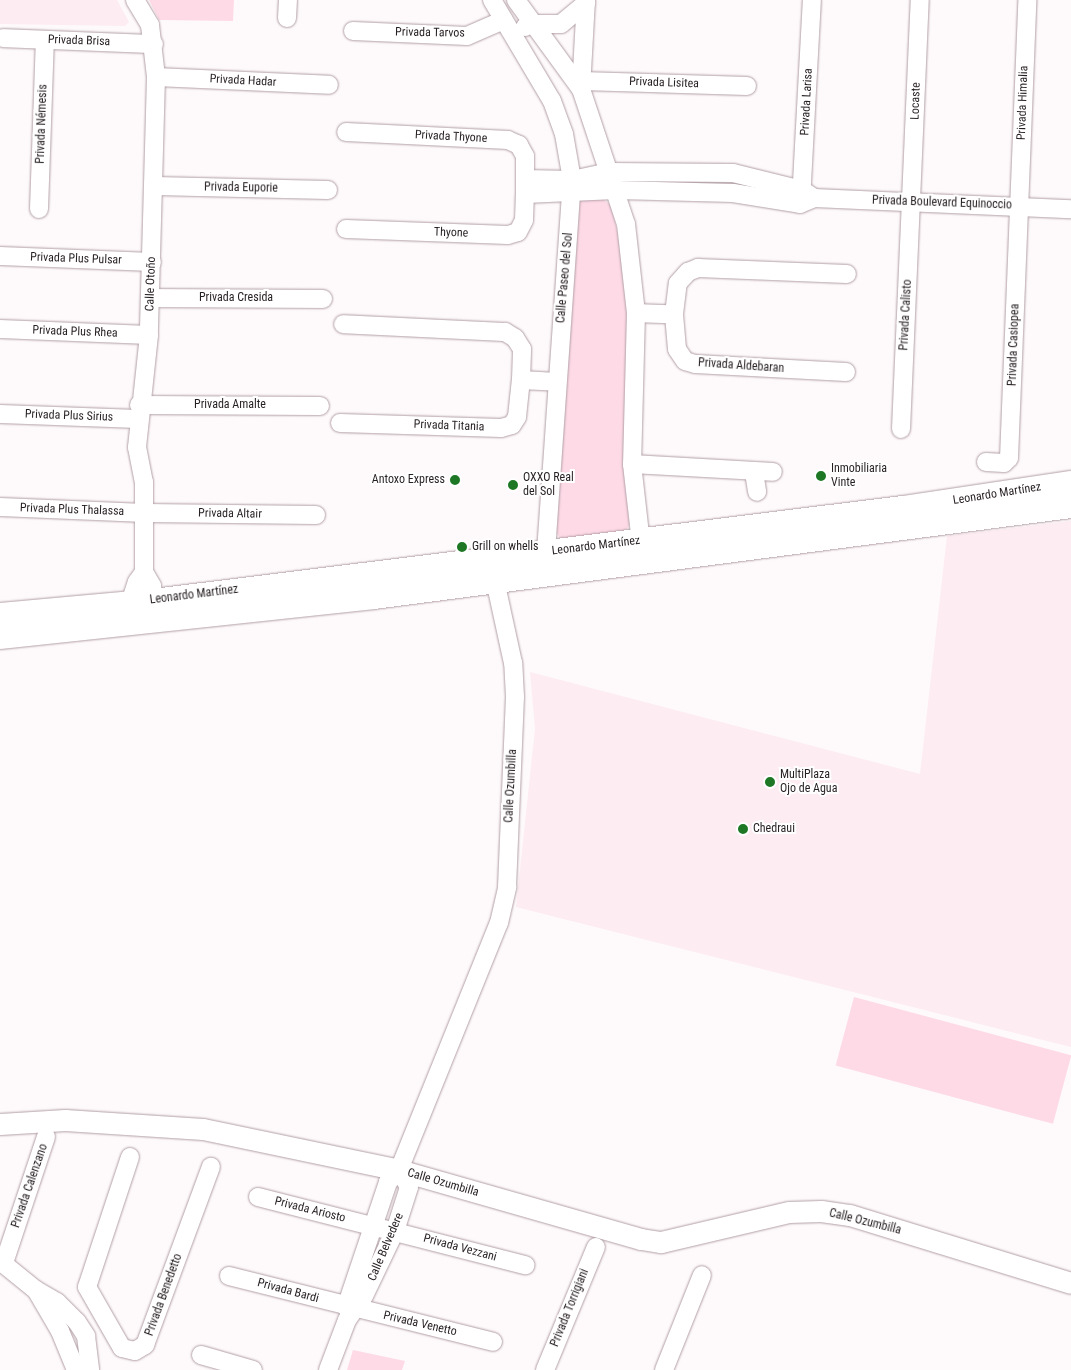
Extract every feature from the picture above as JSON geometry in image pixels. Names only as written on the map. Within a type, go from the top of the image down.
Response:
[{"type":"main road","name":"Leonardo Martínez","points":[[904,518],[1071,482]]},
{"type":"main road","name":"Leonardo Martínez","points":[[0,636],[155,611],[495,582],[544,575],[642,551],[904,518],[1071,506]]},
{"type":"main road","name":"Leonardo Martínez","points":[[155,611],[490,558],[546,552],[642,551]]},
{"type":"main road","name":"Leonardo Martínez","points":[[0,616],[130,614]]},
{"type":"street","name":"Calle Otoño","points":[[136,0],[150,25],[154,44],[156,77],[155,186],[149,335],[139,412],[137,447],[144,482],[144,572],[152,586],[155,611]]},
{"type":"street","points":[[287,18],[288,0]]},
{"type":"street","name":"Calle Paseo del Sol","points":[[492,0],[552,101],[564,134],[572,187],[544,575]]},
{"type":"street","points":[[516,0],[531,24],[581,85]]},
{"type":"street","name":"Privada Larisa","points":[[805,197],[812,0]]},
{"type":"street","name":"Locaste","points":[[911,202],[920,0]]},
{"type":"street","name":"Privada Himalia","points":[[1020,206],[1027,0]]},
{"type":"street","points":[[531,24],[561,24],[586,2]]},
{"type":"street","points":[[586,2],[581,85],[608,172],[616,190],[629,241],[636,313],[632,464],[642,551]]},
{"type":"street","name":"Privada Tarvos","points":[[352,31],[467,36],[531,24]]},
{"type":"street","name":"Privada Brisa","points":[[3,38],[154,44]]},
{"type":"street","name":"Privada Némesis","points":[[39,209],[45,40]]},
{"type":"street","name":"Privada Hadar","points":[[156,77],[329,84]]},
{"type":"street","name":"Privada Lisitea","points":[[581,85],[747,86]]},
{"type":"street","name":"Privada Thyone","points":[[346,132],[508,140],[519,145],[525,156],[525,187]]},
{"type":"street","name":"Privada Boulevard Equinoccio","points":[[572,187],[608,172],[733,173],[805,197]]},
{"type":"street","name":"Privada Euporie","points":[[155,186],[328,190]]},
{"type":"street","points":[[525,187],[572,187]]},
{"type":"street","name":"Thyone","points":[[346,229],[508,235],[518,232],[524,220],[525,187]]},
{"type":"street","name":"Privada Boulevard Equinoccio","points":[[572,187],[1071,209]]},
{"type":"street","name":"Privada Calisto","points":[[901,429],[911,202]]},
{"type":"street","name":"Privada Casiopea","points":[[986,462],[1004,462],[1009,458],[1020,206]]},
{"type":"street","name":"Privada Plus Pulsar","points":[[0,256],[152,262]]},
{"type":"street","name":"Privada Aldebaran","points":[[846,372],[695,364],[685,361],[678,349],[674,314],[678,282],[688,272],[698,268],[847,274]]},
{"type":"street","name":"Privada Cresida","points":[[150,298],[323,299]]},
{"type":"street","points":[[636,313],[674,314]]},
{"type":"street","name":"Privada Titania","points":[[340,423],[501,428],[512,425],[517,416],[522,349],[515,338],[505,332],[343,324]]},
{"type":"street","name":"Privada Plus Rhea","points":[[0,329],[149,335]]},
{"type":"street","points":[[521,380],[557,382]]},
{"type":"street","name":"Privada Amalte","points":[[139,412],[320,406]]},
{"type":"street","name":"Privada Plus Sirius","points":[[0,414],[139,412]]},
{"type":"street","points":[[632,464],[773,472]]},
{"type":"street","points":[[754,472],[757,492]]},
{"type":"street","name":"Privada Plus Thalassa","points":[[0,507],[145,513]]},
{"type":"street","name":"Privada Altair","points":[[145,513],[316,515]]},
{"type":"street","name":"Calle Ozumbilla","points":[[490,558],[513,663],[515,697],[507,887],[499,922],[399,1170],[641,1239],[661,1242],[788,1212],[821,1211],[850,1215],[1071,1283]]},
{"type":"street","name":"Calle Otoño","points":[[130,614],[137,582],[144,572]]},
{"type":"street","points":[[0,1124],[66,1120],[203,1129],[399,1170]]},
{"type":"street","name":"Privada Calenzano","points":[[2,1262],[46,1137]]},
{"type":"street","name":"Privada Benedetto","points":[[130,1157],[87,1287],[122,1348],[135,1351],[145,1345],[211,1168]]},
{"type":"street","name":"Calle Belvedere","points":[[328,1370],[350,1312],[395,1231],[409,1188],[399,1170],[376,1180],[350,1312]]},
{"type":"street","name":"Privada Ariosto","points":[[258,1197],[395,1231]]},
{"type":"street","name":"Privada Vezzani","points":[[395,1231],[525,1265]]},
{"type":"street","name":"Privada Torrigiani","points":[[545,1370],[596,1247]]},
{"type":"street","points":[[2,1262],[36,1290],[57,1302],[82,1329],[90,1370]]},
{"type":"street","name":"Privada Bardi","points":[[229,1276],[350,1312]]},
{"type":"street","points":[[664,1370],[702,1276]]},
{"type":"street","points":[[36,1290],[60,1331],[76,1370]]},
{"type":"street","name":"Privada Venetto","points":[[350,1312],[492,1342]]},
{"type":"street","points":[[60,1331],[110,1325]]},
{"type":"street","points":[[201,1355],[254,1370]]},
{"type":"shaded area","points":[[0,0],[117,0],[129,22],[125,26],[0,24]]},
{"type":"shaded area","points":[[149,0],[234,0],[233,21],[159,20]]},
{"type":"shaded area","points":[[600,197],[611,205],[621,247],[627,296],[626,471],[630,525],[624,532],[560,539],[555,530],[577,208],[580,201]]},
{"type":"shaded area","name":"MultiPlaza Ojo de Agua","points":[[1071,521],[1071,1047],[516,907],[535,729],[530,672],[920,774],[947,536]]},
{"type":"shaded area","points":[[854,997],[1071,1055],[1053,1124],[836,1066]]},
{"type":"shaded area","points":[[353,1350],[405,1361],[402,1370],[347,1370]]},
{"type":"place","name":"Inmobiliaria Vinte","points":[[821,476]]},
{"type":"place","name":"Antoxo Express","points":[[455,480]]},
{"type":"place","name":"OXXO Real del Sol","points":[[513,485]]},
{"type":"place","name":"Grill on whells","points":[[462,547]]},
{"type":"place","name":"MultiPlaza Ojo de Agua","points":[[770,782]]},
{"type":"place","name":"Chedraui","points":[[743,829]]}]
